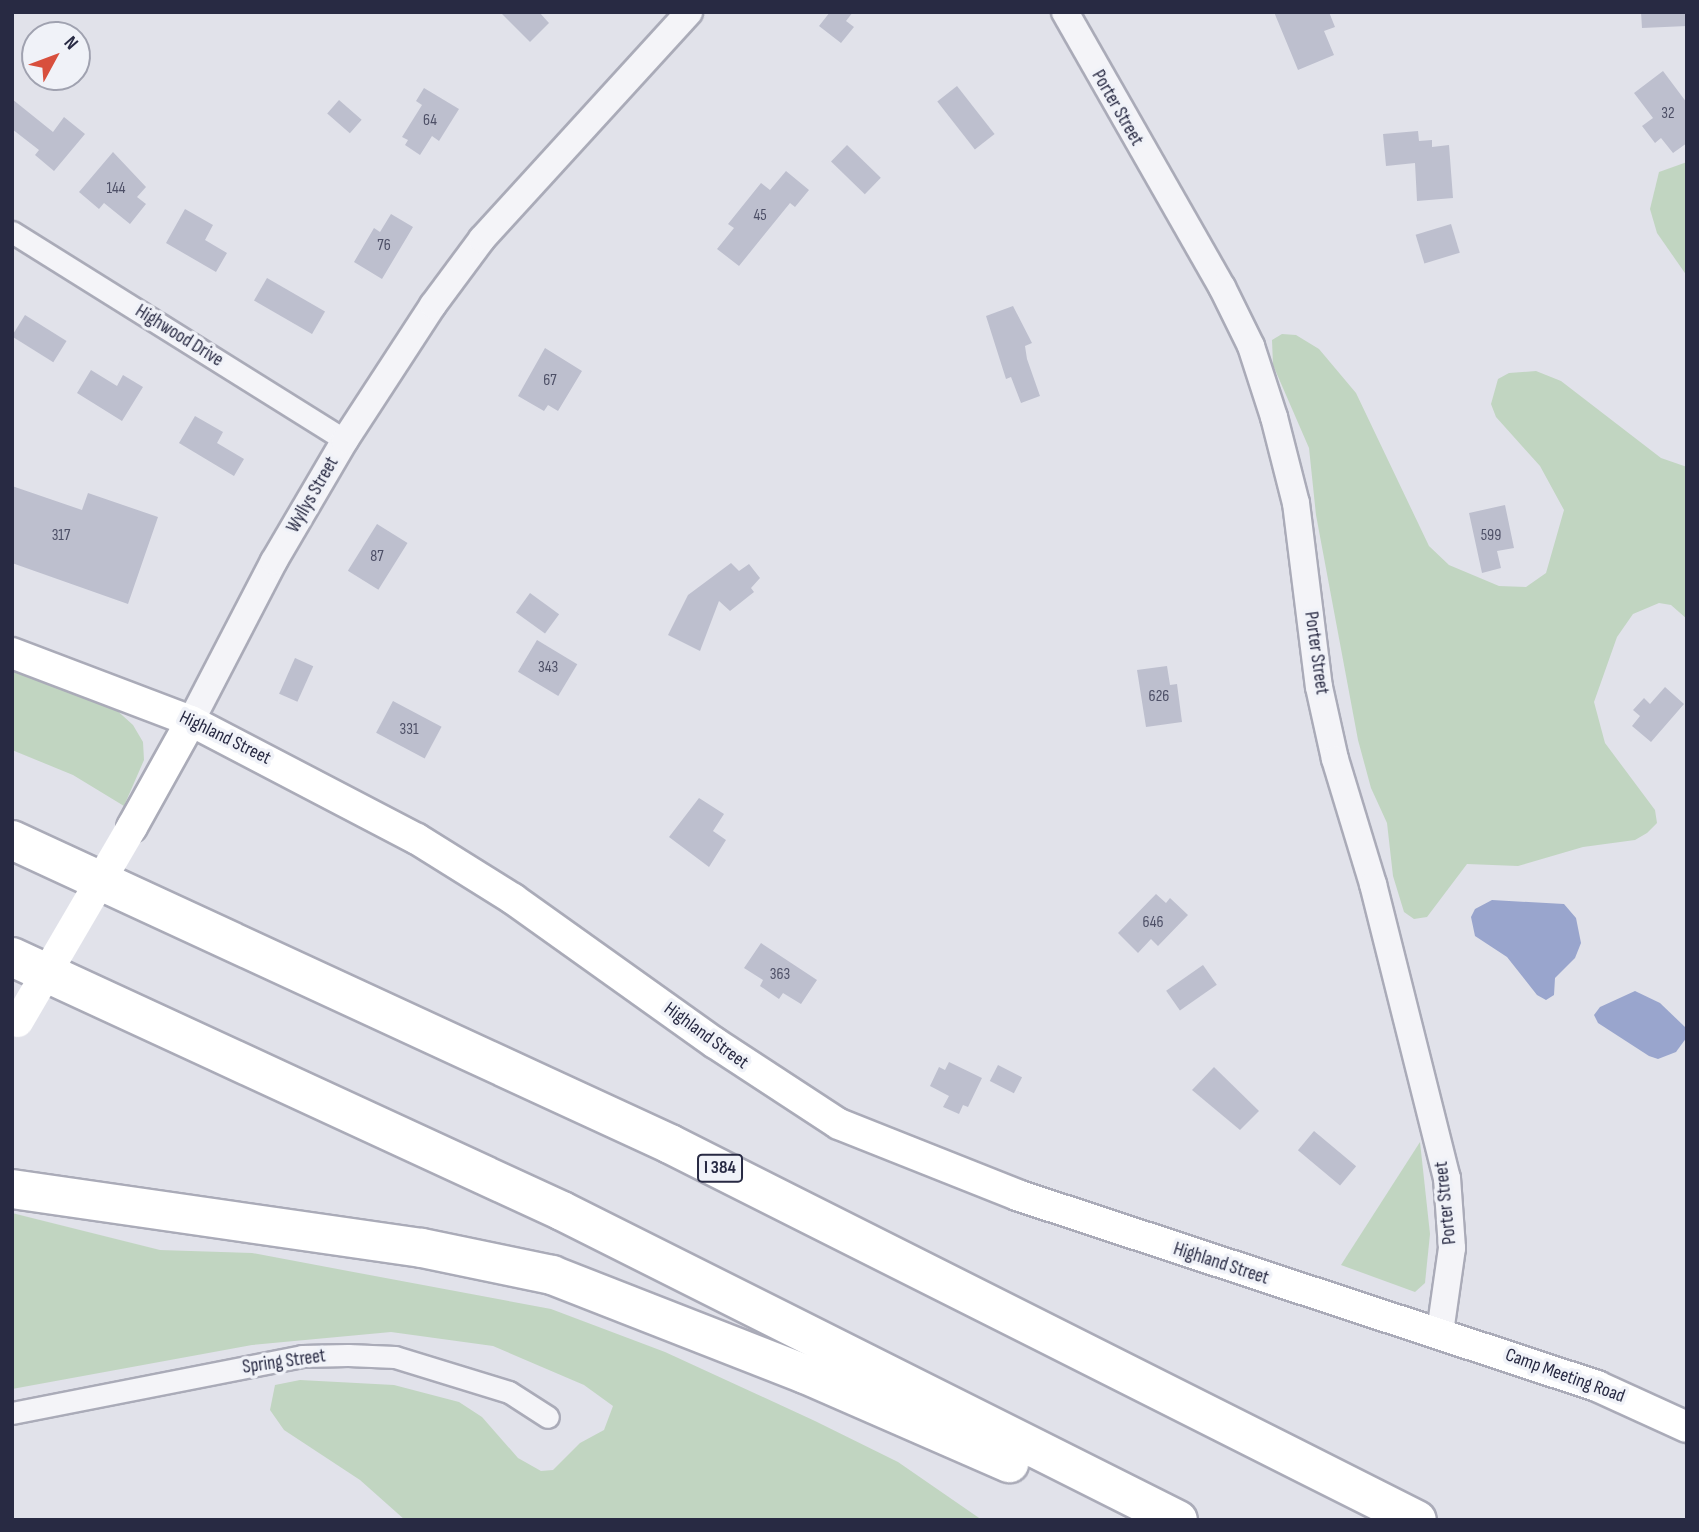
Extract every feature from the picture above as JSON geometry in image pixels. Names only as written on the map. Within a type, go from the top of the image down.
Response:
[{"type":"highway","name":"I 384","points":[[12,840],[659,1138],[1417,1520]]},
{"type":"highway","points":[[12,957],[661,1259],[1178,1520]]},
{"type":"highway","points":[[12,1189],[422,1248],[552,1275],[926,1425],[1128,1520]]},
{"type":"main road","name":"Highland Street","points":[[12,653],[191,721],[449,859],[839,1124],[1041,1204],[1440,1332]]},
{"type":"main road","name":"Wyllys Street","points":[[15,1026],[191,721]]},
{"type":"main road","name":"Camp Meeting Road","points":[[1440,1332],[1597,1385],[1687,1427]]},
{"type":"street","name":"Wyllys Street","points":[[191,721],[274,561],[345,440],[482,240],[689,12]]},
{"type":"street","name":"Porter Street","points":[[1065,12],[1222,287],[1251,346],[1274,417],[1296,503],[1319,687],[1335,759],[1377,898],[1447,1178],[1452,1248],[1440,1332]]},
{"type":"street","name":"Highwood Drive","points":[[12,232],[345,440]]},
{"type":"street","name":"Spring Street","points":[[12,1413],[303,1356],[348,1355],[395,1357],[509,1392],[548,1417]]},
{"type":"green space","points":[[1687,162],[1687,276],[1657,233],[1650,209],[1659,172]]},
{"type":"green space","points":[[1282,334],[1296,335],[1319,349],[1356,393],[1429,546],[1449,565],[1499,586],[1526,587],[1546,573],[1564,510],[1540,466],[1496,417],[1491,404],[1498,379],[1509,373],[1536,371],[1561,381],[1661,458],[1687,467],[1687,619],[1671,605],[1659,603],[1633,614],[1617,637],[1594,702],[1605,743],[1655,810],[1657,823],[1647,833],[1635,840],[1583,847],[1518,866],[1467,864],[1427,917],[1414,919],[1404,912],[1393,876],[1387,823],[1371,788],[1358,740],[1316,515],[1309,448],[1273,365],[1272,340]]},
{"type":"green space","points":[[12,665],[112,706],[133,725],[143,742],[144,760],[124,806],[73,775],[12,750]]},
{"type":"green space","points":[[1420,1142],[1430,1234],[1425,1283],[1415,1292],[1341,1265]]},
{"type":"green space","points":[[12,1213],[160,1250],[252,1253],[551,1309],[665,1352],[815,1421],[898,1462],[982,1520],[405,1520],[360,1480],[284,1430],[270,1410],[275,1385],[300,1380],[394,1385],[459,1402],[482,1417],[518,1458],[541,1471],[553,1470],[580,1443],[604,1430],[613,1406],[584,1385],[493,1346],[391,1332],[252,1345],[12,1389]]},
{"type":"water","points":[[1492,900],[1564,904],[1576,918],[1581,943],[1575,958],[1555,978],[1554,995],[1546,1000],[1537,995],[1507,957],[1475,936],[1471,917],[1475,909]]},
{"type":"water","points":[[1635,991],[1660,1003],[1685,1027],[1687,1037],[1676,1052],[1658,1059],[1649,1056],[1598,1023],[1594,1015],[1600,1007]]},
{"type":"building","points":[[500,12],[539,12],[549,23],[530,42]]},
{"type":"building","points":[[830,12],[853,12],[846,21],[854,27],[841,43],[819,26]]},
{"type":"building","points":[[1274,12],[1329,12],[1335,27],[1324,31],[1334,55],[1298,70]]},
{"type":"building","points":[[1641,12],[1687,12],[1687,26],[1642,28]]},
{"type":"building","points":[[1663,71],[1687,103],[1687,143],[1673,153],[1661,138],[1655,143],[1642,126],[1653,118],[1634,93]]},
{"type":"building","points":[[957,86],[995,134],[975,149],[937,101]]},
{"type":"building","points":[[424,88],[459,109],[439,141],[432,136],[420,155],[405,145],[408,140],[402,137],[422,105],[416,101]]},
{"type":"building","points":[[12,99],[53,132],[64,117],[85,134],[54,171],[35,155],[39,150],[12,129]]},
{"type":"building","points":[[339,100],[362,120],[350,133],[327,114]]},
{"type":"building","points":[[1418,131],[1419,141],[1432,140],[1432,147],[1449,145],[1453,198],[1417,201],[1415,163],[1386,166],[1383,134]]},
{"type":"building","points":[[847,145],[881,178],[865,194],[831,162]]},
{"type":"building","points":[[113,152],[146,187],[137,197],[146,204],[130,224],[104,203],[99,209],[79,192]]},
{"type":"building","points":[[786,171],[809,190],[795,207],[790,203],[739,266],[717,249],[734,228],[728,224],[761,183],[770,190]]},
{"type":"building","points":[[185,209],[213,225],[205,240],[227,253],[216,272],[166,243]]},
{"type":"building","points":[[391,214],[413,227],[382,279],[354,262],[374,228],[380,232]]},
{"type":"building","points":[[1451,224],[1460,253],[1424,264],[1416,235]]},
{"type":"building","points":[[267,278],[325,312],[312,334],[254,301]]},
{"type":"building","points":[[1013,306],[1032,343],[1025,346],[1040,396],[1021,403],[1011,377],[1006,379],[986,316]]},
{"type":"building","points":[[25,315],[67,341],[53,362],[12,336]]},
{"type":"building","points":[[545,348],[582,371],[558,411],[548,405],[544,411],[518,396]]},
{"type":"building","points":[[91,370],[117,386],[123,375],[143,387],[122,421],[77,393]]},
{"type":"building","points":[[195,416],[223,432],[217,443],[244,459],[234,476],[179,443]]},
{"type":"building","points":[[12,486],[82,510],[88,493],[158,517],[128,604],[12,563]]},
{"type":"building","points":[[1505,505],[1514,548],[1497,551],[1501,568],[1482,573],[1469,513]]},
{"type":"building","points":[[377,524],[408,543],[378,590],[348,571]]},
{"type":"building","points":[[731,563],[739,571],[749,564],[760,578],[751,588],[754,592],[730,611],[719,601],[700,651],[668,635],[688,595]]},
{"type":"building","points":[[530,593],[559,614],[545,634],[516,612]]},
{"type":"building","points":[[537,640],[577,664],[558,696],[518,672]]},
{"type":"building","points":[[295,658],[313,666],[297,702],[279,694]]},
{"type":"building","points":[[1167,666],[1170,685],[1177,684],[1182,722],[1146,727],[1137,670]]},
{"type":"building","points":[[1665,687],[1684,704],[1651,742],[1632,726],[1640,716],[1633,710],[1644,698],[1650,704]]},
{"type":"building","points":[[393,701],[442,727],[425,759],[376,733]]},
{"type":"building","points":[[699,798],[724,814],[713,831],[726,840],[709,867],[669,837]]},
{"type":"building","points":[[1156,894],[1166,903],[1170,898],[1188,915],[1158,946],[1151,939],[1138,953],[1118,933]]},
{"type":"building","points":[[761,943],[817,980],[801,1004],[783,993],[779,999],[760,986],[763,980],[744,968]]},
{"type":"building","points":[[1203,965],[1217,985],[1180,1010],[1166,991]]},
{"type":"building","points":[[949,1062],[982,1078],[968,1107],[963,1105],[959,1114],[943,1107],[949,1096],[930,1086],[939,1067],[945,1070]]},
{"type":"building","points":[[998,1065],[1022,1077],[1014,1093],[990,1081]]},
{"type":"building","points":[[1214,1067],[1259,1111],[1240,1130],[1192,1090]]},
{"type":"building","points":[[1314,1131],[1356,1166],[1340,1186],[1298,1150]]}]
